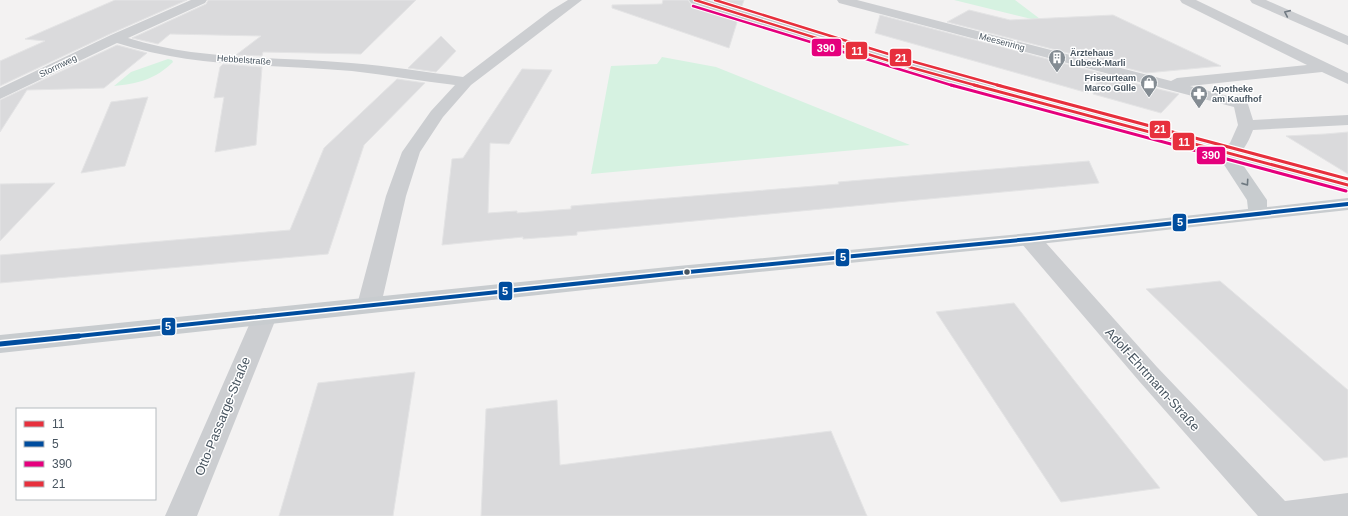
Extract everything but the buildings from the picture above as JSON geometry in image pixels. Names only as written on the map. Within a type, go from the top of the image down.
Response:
[{"type":"main road","points":[[695,0],[909,66],[1033,102],[1348,185]]},
{"type":"main road","points":[[1226,153],[1257,200],[1258,215]]},
{"type":"main road","points":[[0,344],[693,272],[1030,239],[1348,204]]},
{"type":"street","points":[[116,38],[201,0]]},
{"type":"street","points":[[369,306],[396,196],[411,152],[438,114],[466,82],[554,14],[576,0]]},
{"type":"street","name":"Meesenring","points":[[843,0],[1241,104],[1246,125]]},
{"type":"street","points":[[1186,0],[1348,79]]},
{"type":"street","points":[[1256,0],[1348,41]]},
{"type":"street","points":[[1289,30],[1320,28]]},
{"type":"street","points":[[1251,32],[1274,31]]},
{"type":"street","name":"Hebbelstraße","points":[[116,38],[143,47],[178,54],[219,59],[352,67],[466,82]]},
{"type":"street","name":"Stormweg","points":[[0,94],[116,38]]},
{"type":"street","name":"Meesenring","points":[[1161,84],[1325,67]]},
{"type":"street","points":[[1226,153],[1238,146],[1246,125],[1348,120]]},
{"type":"street","name":"Adolf-Ehrtmann-Straße","points":[[1030,239],[1148,374],[1279,516]]},
{"type":"street","name":"Otto-Passarge-Straße","points":[[181,516],[264,316]]},
{"type":"street","points":[[1279,516],[1348,507]]},
{"type":"green space","points":[[954,0],[1015,0],[1044,22]]},
{"type":"green space","points":[[662,57],[716,67],[910,145],[591,174],[611,66],[657,64]]},
{"type":"green space","points":[[168,59],[172,60],[173,62],[153,77],[131,84],[114,86],[131,72]]},
{"type":"transit line","name":"11","points":[[695,0],[909,67],[1033,102],[1348,185]]},
{"type":"transit line","name":"21","points":[[715,0],[911,61],[1035,96],[1348,179]]},
{"type":"transit line","name":"390","points":[[693,6],[907,73],[1031,108],[1346,191]]},
{"type":"transit line","name":"5","points":[[0,344],[678,273],[1030,239],[1348,204]]},
{"type":"place","name":"Ärztehaus Lübeck-Marli","points":[[1057,73]]},
{"type":"place","name":"Friseurteam Marco Gülle","points":[[1149,98]]},
{"type":"place","name":"Apotheke am Kaufhof","points":[[1199,109]]}]
